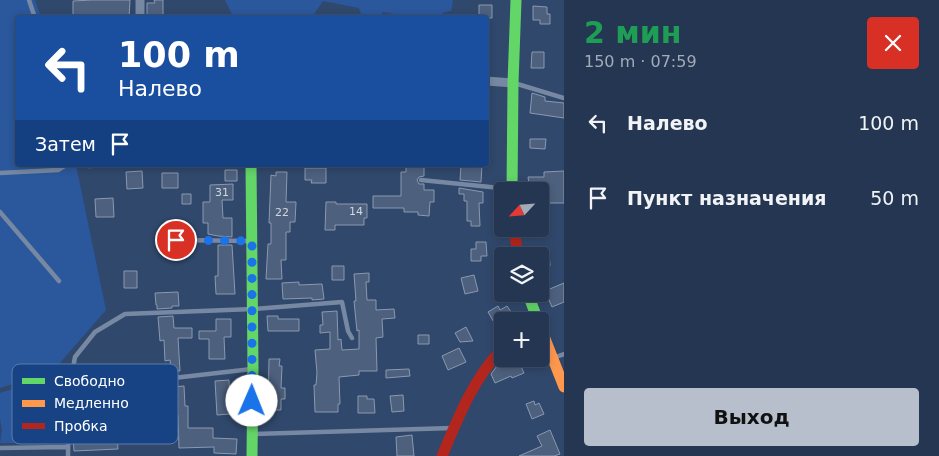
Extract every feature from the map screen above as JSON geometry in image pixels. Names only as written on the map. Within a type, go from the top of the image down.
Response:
[{"type":"street","points":[[140,0],[140,15]]},
{"type":"street","points":[[512,182],[516,0]]},
{"type":"street","points":[[489,81],[513,83]]},
{"type":"street","points":[[251,167],[252,456]]},
{"type":"street","points":[[549,351],[564,387]]},
{"type":"street","points":[[442,456],[454,428],[484,371],[494,359]]},
{"type":"lane","points":[[29,0],[34,15]]},
{"type":"lane","points":[[513,83],[564,98]]},
{"type":"lane","points":[[0,173],[58,170],[63,167]]},
{"type":"lane","points":[[421,180],[494,188]]},
{"type":"lane","points":[[0,212],[59,281]]},
{"type":"lane","points":[[176,240],[252,241]]},
{"type":"lane","points":[[74,364],[75,357],[95,332],[125,314],[253,309],[342,302],[348,331],[352,338]]},
{"type":"lane","points":[[552,359],[564,354]]},
{"type":"lane","points":[[178,378],[253,369]]},
{"type":"lane","points":[[252,434],[454,428]]},
{"type":"lane","points":[[67,444],[68,456]]},
{"type":"lane","points":[[0,448],[67,447]]},
{"type":"shaded area","points":[[0,0],[35,0],[40,15],[15,15],[15,167],[76,167],[106,310],[59,364],[12,364],[12,384],[0,388]]},
{"type":"shaded area","points":[[225,0],[453,1],[451,11],[444,12],[442,15],[399,15],[383,12],[381,15],[361,15],[359,8],[323,1],[313,15],[232,15]]},
{"type":"shaded area","points":[[12,389],[12,443],[0,443],[2,430],[0,393]]},
{"type":"building","points":[[130,0],[129,15],[73,15],[73,1]]},
{"type":"building","points":[[154,0],[163,0],[163,15],[147,15],[147,3],[155,3]]},
{"type":"building","points":[[479,5],[492,5],[492,18],[489,18],[489,15],[479,15]]},
{"type":"building","points":[[533,6],[547,7],[547,14],[550,14],[550,24],[540,24],[540,20],[533,20]]},
{"type":"building","points":[[532,52],[544,52],[544,68],[531,68]]},
{"type":"building","points":[[532,93],[545,97],[545,101],[564,103],[564,118],[530,113]]},
{"type":"building","points":[[530,139],[546,139],[545,149],[530,148]]},
{"type":"building","points":[[406,167],[424,167],[424,176],[419,177],[417,180],[419,184],[424,184],[424,190],[434,190],[434,202],[430,202],[429,216],[418,215],[418,212],[404,212],[404,208],[373,208],[373,196],[401,196],[401,172],[406,172]]},
{"type":"building","points":[[461,167],[482,167],[481,182],[460,180]]},
{"type":"building","points":[[305,168],[326,168],[326,183],[311,183],[312,180],[305,180]]},
{"type":"building","points":[[225,170],[237,170],[237,181],[225,181]]},
{"type":"building","points":[[142,171],[143,188],[127,189],[126,172]]},
{"type":"building","points":[[564,171],[564,203],[549,203],[549,182],[529,182],[528,177],[544,177],[544,172]]},
{"type":"building","points":[[276,172],[287,172],[286,202],[296,202],[295,222],[290,222],[290,232],[286,232],[286,260],[281,260],[282,279],[266,279],[268,244],[271,244],[271,223],[269,223],[271,175],[276,176]]},
{"type":"building","points":[[162,173],[178,173],[178,188],[162,188]]},
{"type":"building","points":[[233,184],[233,200],[222,200],[223,218],[232,218],[232,237],[208,234],[208,223],[203,223],[203,202],[210,202],[210,185]]},
{"type":"building","points":[[459,188],[483,192],[483,203],[479,203],[480,226],[471,226],[471,221],[467,221],[467,201],[464,201],[464,194],[459,194]]},
{"type":"building","points":[[182,194],[191,194],[191,204],[182,204]]},
{"type":"building","points":[[113,198],[114,217],[96,217],[95,199]]},
{"type":"building","points":[[326,202],[336,202],[336,204],[367,204],[367,218],[364,218],[364,225],[335,225],[335,230],[325,230]]},
{"type":"building","points":[[166,221],[183,221],[182,236],[166,237]]},
{"type":"building","points":[[476,242],[486,242],[487,256],[481,256],[481,261],[471,261],[471,249],[476,249]]},
{"type":"building","points":[[218,245],[232,245],[235,294],[216,294],[215,276],[218,276]]},
{"type":"building","points":[[332,266],[344,266],[344,280],[332,280]]},
{"type":"building","points":[[124,271],[137,271],[137,288],[124,288]]},
{"type":"building","points":[[369,273],[369,282],[366,282],[367,300],[376,300],[376,310],[394,309],[395,318],[382,319],[383,337],[376,338],[377,371],[359,371],[359,375],[339,377],[340,404],[338,404],[338,412],[315,412],[314,385],[316,385],[317,373],[315,350],[330,349],[330,332],[320,333],[320,325],[323,325],[322,312],[337,311],[338,340],[341,339],[342,350],[359,349],[359,330],[357,331],[354,301],[356,301],[354,274]]},
{"type":"building","points":[[474,275],[478,291],[465,294],[461,278]]},
{"type":"building","points":[[299,282],[299,285],[322,284],[324,299],[283,299],[282,283]]},
{"type":"building","points":[[564,283],[564,302],[552,307],[549,300],[549,289]]},
{"type":"building","points":[[178,292],[179,306],[157,309],[155,293]]},
{"type":"building","points":[[498,306],[500,310],[507,306],[511,312],[494,312],[494,322],[488,312]]},
{"type":"building","points":[[173,316],[174,328],[192,328],[192,338],[178,338],[180,371],[178,371],[178,364],[170,364],[170,360],[165,361],[164,340],[160,341],[158,317]]},
{"type":"building","points":[[267,316],[278,316],[278,319],[299,319],[299,331],[268,331]]},
{"type":"building","points":[[216,319],[231,319],[231,337],[224,337],[225,359],[209,359],[209,339],[199,339],[199,331],[216,331]]},
{"type":"building","points":[[466,327],[473,341],[460,342],[455,333]]},
{"type":"building","points":[[418,335],[429,335],[429,344],[418,344]]},
{"type":"building","points":[[459,348],[466,362],[448,370],[442,356]]},
{"type":"building","points":[[269,359],[280,359],[279,366],[282,366],[281,388],[285,388],[285,399],[281,399],[281,410],[268,410]]},
{"type":"building","points":[[496,367],[521,367],[524,373],[495,383],[491,374]]},
{"type":"building","points":[[409,369],[410,376],[386,378],[386,370]]},
{"type":"building","points":[[229,380],[230,414],[217,415],[215,381]]},
{"type":"building","points":[[178,386],[184,386],[185,406],[188,406],[188,428],[213,428],[213,438],[237,439],[236,454],[214,453],[214,447],[179,448]]},
{"type":"building","points":[[403,395],[404,411],[392,412],[390,396]]},
{"type":"building","points":[[358,396],[367,396],[367,399],[374,399],[375,413],[358,413]]},
{"type":"building","points":[[534,401],[535,405],[539,403],[544,414],[532,419],[526,404]]},
{"type":"building","points":[[550,430],[560,454],[554,456],[519,456],[542,446],[537,436]]},
{"type":"building","points":[[412,435],[414,456],[397,456],[396,437]]},
{"type":"building","points":[[74,444],[118,444],[118,449],[74,451]]},
{"type":"traffic: fast","points":[[512,182],[516,0]]},
{"type":"traffic: fast","points":[[251,167],[252,456]]},
{"type":"traffic: fast","points":[[531,302],[535,312]]},
{"type":"traffic: slow","points":[[549,349],[564,387]]},
{"type":"traffic: jam","points":[[515,238],[517,247]]},
{"type":"traffic: jam","points":[[442,456],[460,413],[474,386],[494,359]]},
{"type":"route","points":[[176,240],[252,241],[252,401]]}]
